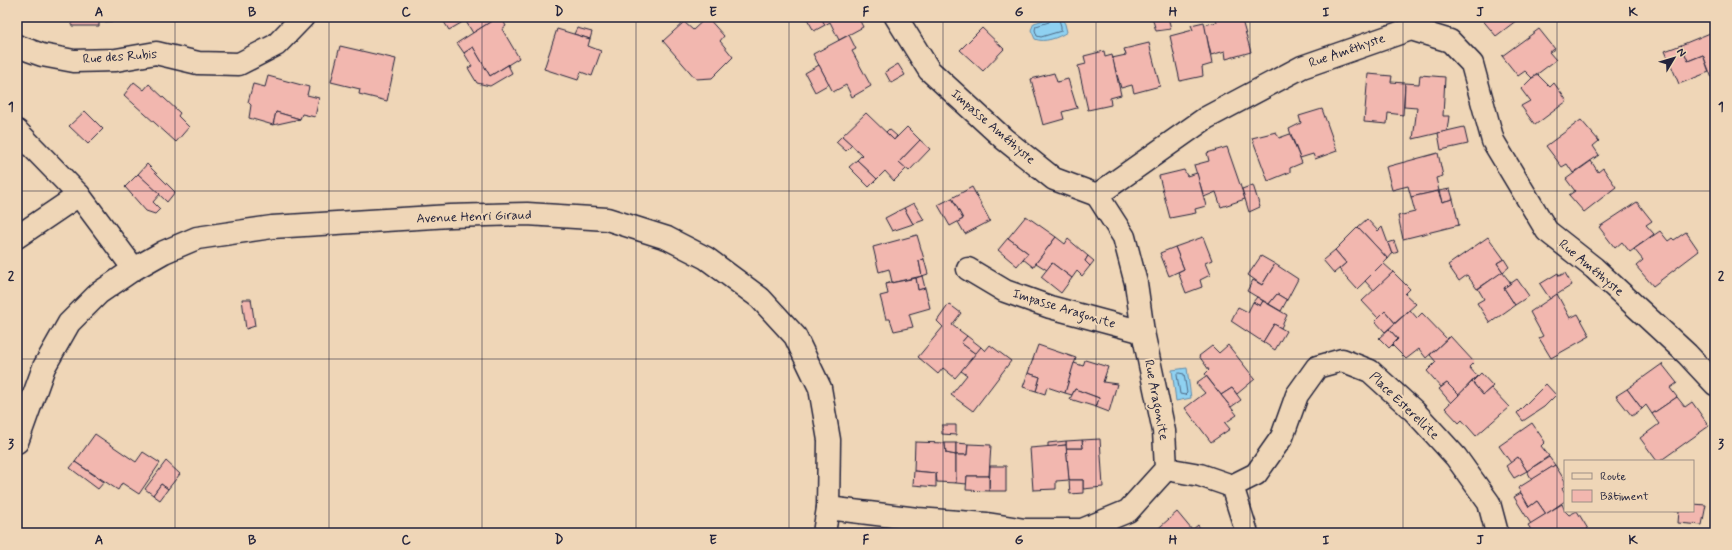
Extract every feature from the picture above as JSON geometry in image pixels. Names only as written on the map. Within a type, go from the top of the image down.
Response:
[{"type":"street","name":"Rue des Rubis","points":[[17,46],[42,55],[74,61],[116,60],[156,52],[198,62],[239,64],[276,45],[303,17]]},
{"type":"street","name":"Impasse Améthyste","points":[[896,17],[929,70],[1004,139],[1054,179],[1097,195]]},
{"type":"street","points":[[907,36],[917,17]]},
{"type":"street","name":"Rue Améthyste","points":[[1097,195],[1206,118],[1302,67],[1412,29],[1450,41],[1472,64],[1493,141],[1547,231],[1594,268],[1687,354],[1715,384]]},
{"type":"street","points":[[17,131],[79,195],[134,269]]},
{"type":"street","points":[[17,237],[79,195]]},
{"type":"street","name":"Rue Aragonite","points":[[1097,195],[1124,237],[1136,283],[1142,332],[1164,431],[1166,469]]},
{"type":"street","name":"Avenue Henri Giraud","points":[[17,442],[44,367],[69,323],[99,293],[134,269],[164,252],[197,238],[272,227],[443,217],[527,214],[607,219],[667,238],[706,258],[760,298],[795,336],[820,388],[830,440],[828,508],[824,533]]},
{"type":"street","name":"Impasse Aragonite","points":[[968,269],[1005,291],[1044,305],[1142,332]]},
{"type":"street","name":"Place Esterellite","points":[[1232,486],[1256,474],[1282,437],[1297,395],[1317,367],[1342,360],[1370,371],[1414,411],[1450,451],[1488,503],[1497,533]]},
{"type":"street","points":[[828,508],[917,519],[987,524],[1025,531],[1082,530],[1128,510],[1166,469],[1200,475],[1232,486],[1247,533]]},
{"type":"water","points":[[1054,17],[1062,18],[1067,32],[1051,39],[1035,39],[1031,30],[1034,23]]},
{"type":"water","points":[[1187,368],[1191,398],[1176,401],[1172,370]]},
{"type":"building","points":[[50,17],[118,17],[118,21],[99,22],[99,26],[72,26],[72,18]]},
{"type":"building","points":[[441,17],[458,17],[461,23],[449,30]]},
{"type":"building","points":[[458,17],[494,17],[495,19],[473,33],[465,20],[461,23]]},
{"type":"building","points":[[498,17],[501,17],[506,26],[502,29],[519,58],[490,76],[473,47],[464,53],[457,43]]},
{"type":"building","points":[[707,17],[724,36],[720,41],[733,57],[712,78],[696,79],[663,41],[684,22],[693,30]]},
{"type":"building","points":[[806,17],[821,17],[825,25],[814,31]]},
{"type":"building","points":[[821,17],[858,17],[863,27],[839,40],[830,22],[825,25]]},
{"type":"building","points":[[1152,17],[1168,17],[1171,29],[1156,31]]},
{"type":"building","points":[[1215,17],[1241,17],[1251,52],[1226,59],[1225,51],[1211,55],[1204,25],[1217,22]]},
{"type":"building","points":[[1480,17],[1521,17],[1496,36]]},
{"type":"building","points":[[1204,22],[1212,64],[1202,67],[1203,76],[1180,81],[1170,36],[1193,30],[1191,25]]},
{"type":"building","points":[[577,28],[592,32],[590,39],[574,34]]},
{"type":"building","points":[[982,28],[1004,49],[983,71],[960,50]]},
{"type":"building","points":[[557,29],[590,39],[588,46],[601,51],[592,76],[581,72],[578,80],[544,69]]},
{"type":"building","points":[[1539,29],[1555,49],[1549,52],[1556,60],[1532,78],[1525,71],[1518,76],[1502,56]]},
{"type":"building","points":[[1715,31],[1715,86],[1703,55],[1688,61],[1681,45]]},
{"type":"building","points":[[849,35],[856,49],[852,51],[871,86],[852,97],[846,85],[833,92],[813,54]]},
{"type":"building","points":[[1149,43],[1160,86],[1134,93],[1132,85],[1121,88],[1112,58],[1126,55],[1124,49]]},
{"type":"building","points":[[1681,45],[1688,61],[1703,55],[1709,72],[1679,84],[1665,51]]},
{"type":"building","points":[[340,46],[396,59],[387,101],[359,94],[360,89],[331,82]]},
{"type":"building","points":[[473,47],[490,76],[508,65],[512,73],[490,86],[477,83],[468,68],[472,66],[464,53]]},
{"type":"building","points":[[1104,51],[1105,57],[1112,55],[1121,95],[1110,98],[1111,105],[1088,110],[1078,66],[1086,64],[1084,56]]},
{"type":"building","points":[[898,64],[905,75],[891,83],[885,72]]},
{"type":"building","points":[[819,65],[829,84],[815,92],[805,73]]},
{"type":"building","points":[[1054,73],[1057,82],[1068,79],[1077,108],[1062,112],[1064,119],[1043,125],[1031,79]]},
{"type":"building","points":[[1368,74],[1392,76],[1391,82],[1405,83],[1403,115],[1388,113],[1387,124],[1364,122]]},
{"type":"building","points":[[1420,75],[1445,77],[1443,116],[1449,116],[1447,131],[1413,139],[1417,108],[1404,107],[1405,83],[1419,84]]},
{"type":"building","points":[[1538,75],[1550,87],[1554,83],[1567,101],[1535,125],[1521,106],[1530,101],[1521,89],[1532,78]]},
{"type":"building","points":[[268,76],[309,87],[307,95],[319,98],[315,117],[302,114],[300,119],[276,112],[273,125],[249,118],[251,105],[248,102],[253,84],[265,87]]},
{"type":"building","points":[[134,82],[144,90],[149,84],[180,113],[178,116],[189,127],[176,142],[124,95]]},
{"type":"building","points":[[1322,109],[1337,151],[1315,159],[1313,154],[1300,158],[1289,129],[1301,123],[1299,116]]},
{"type":"building","points":[[85,111],[103,129],[88,144],[69,126]]},
{"type":"building","points":[[276,112],[300,119],[273,125]]},
{"type":"building","points":[[866,113],[894,140],[907,127],[920,140],[899,162],[907,168],[894,181],[885,171],[877,179],[857,160],[862,155],[842,136]]},
{"type":"building","points":[[1581,120],[1599,141],[1593,146],[1599,155],[1573,173],[1567,164],[1562,167],[1546,146]]},
{"type":"building","points":[[1464,127],[1468,144],[1441,150],[1438,133]]},
{"type":"building","points":[[889,129],[897,136],[894,140],[886,132]]},
{"type":"building","points":[[1276,132],[1279,138],[1290,134],[1302,163],[1290,168],[1290,172],[1268,181],[1252,138]]},
{"type":"building","points":[[842,136],[852,145],[846,151],[836,142]]},
{"type":"building","points":[[920,140],[930,149],[909,171],[899,162]]},
{"type":"building","points":[[1227,147],[1245,199],[1221,207],[1216,192],[1204,197],[1194,165],[1209,161],[1207,153]]},
{"type":"building","points":[[1438,153],[1443,176],[1436,178],[1439,191],[1411,197],[1408,186],[1392,190],[1386,167]]},
{"type":"building","points":[[857,160],[877,179],[869,187],[849,167]]},
{"type":"building","points":[[1591,161],[1598,172],[1603,168],[1616,187],[1584,212],[1569,195],[1575,191],[1566,179]]},
{"type":"building","points":[[147,164],[175,192],[167,202],[138,174]]},
{"type":"building","points":[[1184,170],[1187,176],[1197,173],[1206,206],[1195,209],[1196,213],[1170,218],[1159,176]]},
{"type":"building","points":[[138,174],[160,194],[153,202],[160,209],[155,214],[146,211],[125,187]]},
{"type":"building","points":[[1253,185],[1260,207],[1249,212],[1242,189]]},
{"type":"building","points":[[972,187],[990,221],[965,234],[958,222],[963,219],[952,198]]},
{"type":"building","points":[[1450,189],[1453,199],[1442,202],[1439,191]]},
{"type":"building","points":[[1438,191],[1442,202],[1453,199],[1459,225],[1403,239],[1398,216],[1415,212],[1411,197]]},
{"type":"building","points":[[952,198],[963,219],[950,226],[938,205]]},
{"type":"building","points":[[1637,202],[1652,221],[1646,225],[1654,234],[1630,252],[1622,242],[1615,248],[1599,227]]},
{"type":"building","points":[[914,203],[924,220],[913,224],[904,208]]},
{"type":"building","points":[[904,208],[913,224],[892,231],[885,218]]},
{"type":"building","points":[[1026,216],[1056,237],[1033,267],[1023,259],[1028,253],[1008,238]]},
{"type":"building","points":[[1367,219],[1378,231],[1382,227],[1392,254],[1388,259],[1358,227]]},
{"type":"building","points":[[1358,227],[1388,259],[1357,289],[1339,269],[1346,263],[1335,250]]},
{"type":"building","points":[[1660,231],[1668,241],[1672,238],[1674,240],[1686,232],[1699,251],[1653,286],[1636,266],[1643,260],[1634,249]]},
{"type":"building","points":[[917,235],[924,259],[919,261],[922,276],[886,284],[892,282],[889,269],[879,272],[873,247]]},
{"type":"building","points":[[1056,237],[1065,244],[1068,239],[1088,256],[1085,261],[1090,266],[1082,276],[1077,271],[1072,278],[1052,263],[1047,270],[1036,263]]},
{"type":"building","points":[[1203,237],[1212,260],[1205,263],[1210,275],[1200,280],[1202,287],[1186,293],[1178,272],[1184,269],[1175,247]]},
{"type":"building","points":[[1488,237],[1504,259],[1497,263],[1503,272],[1477,289],[1467,275],[1459,281],[1448,265]]},
{"type":"building","points":[[1008,238],[1028,253],[1017,266],[998,250]]},
{"type":"building","points":[[1394,241],[1398,252],[1392,254],[1388,243]]},
{"type":"building","points":[[1175,247],[1184,269],[1169,276],[1160,253]]},
{"type":"building","points":[[1335,250],[1346,263],[1334,273],[1323,260]]},
{"type":"building","points":[[1088,256],[1094,261],[1090,266],[1085,261]]},
{"type":"building","points":[[1261,256],[1275,264],[1262,285],[1248,275]]},
{"type":"building","points":[[924,259],[928,274],[922,276],[919,261]]},
{"type":"building","points":[[1504,259],[1509,267],[1503,272],[1497,263]]},
{"type":"building","points":[[1052,263],[1072,278],[1061,293],[1041,277]]},
{"type":"building","points":[[1383,263],[1393,272],[1374,291],[1365,281]]},
{"type":"building","points":[[1275,264],[1298,279],[1287,300],[1277,294],[1269,304],[1247,291],[1253,280],[1262,285]]},
{"type":"building","points":[[1393,272],[1410,289],[1405,294],[1416,304],[1395,323],[1385,311],[1378,318],[1362,301]]},
{"type":"building","points":[[1502,272],[1511,283],[1504,288],[1515,305],[1490,323],[1477,303],[1484,299],[1478,289]]},
{"type":"building","points":[[1558,273],[1559,276],[1565,273],[1572,285],[1550,299],[1540,284]]},
{"type":"building","points":[[922,276],[925,288],[918,290],[916,278]]},
{"type":"building","points":[[916,278],[918,290],[925,288],[930,308],[909,314],[913,327],[894,331],[890,319],[886,319],[880,296],[888,294],[886,284]]},
{"type":"building","points":[[1517,279],[1529,296],[1515,305],[1504,288]]},
{"type":"building","points":[[1277,294],[1287,300],[1281,311],[1269,304]]},
{"type":"building","points":[[1557,294],[1570,318],[1578,314],[1590,336],[1551,358],[1539,338],[1543,336],[1530,312]]},
{"type":"building","points":[[1257,297],[1263,301],[1260,306],[1253,302]]},
{"type":"building","points":[[242,299],[251,299],[255,326],[246,329]]},
{"type":"building","points":[[1263,301],[1287,315],[1281,328],[1274,324],[1263,342],[1231,321],[1238,307],[1248,312],[1253,302],[1260,306]]},
{"type":"building","points":[[949,304],[961,313],[952,325],[967,336],[961,343],[976,354],[955,378],[943,368],[938,374],[918,357],[943,327],[937,321]]},
{"type":"building","points":[[1410,310],[1417,318],[1422,313],[1447,339],[1426,358],[1419,349],[1406,359],[1392,345],[1398,339],[1389,329]]},
{"type":"building","points":[[1385,311],[1395,323],[1385,332],[1375,321]]},
{"type":"building","points":[[1274,324],[1286,331],[1275,350],[1263,342]]},
{"type":"building","points":[[1389,329],[1398,339],[1389,348],[1379,338]]},
{"type":"building","points":[[967,336],[981,347],[976,354],[961,343]]},
{"type":"building","points":[[1450,336],[1474,362],[1469,367],[1477,376],[1459,395],[1447,383],[1441,387],[1427,371],[1436,362],[1430,355]]},
{"type":"building","points":[[990,345],[1011,361],[973,411],[951,395],[967,375],[961,371],[981,347],[985,351]]},
{"type":"building","points":[[1038,345],[1076,358],[1065,393],[1047,387],[1045,394],[1036,391],[1040,377],[1028,373]]},
{"type":"building","points":[[1228,345],[1255,379],[1237,394],[1232,388],[1221,395],[1205,374],[1209,370],[1199,356],[1212,346],[1219,353]]},
{"type":"building","points":[[1085,360],[1108,367],[1103,382],[1117,384],[1109,412],[1096,407],[1099,398],[1075,389],[1072,395],[1065,393],[1074,363],[1083,366]]},
{"type":"building","points":[[1662,364],[1677,383],[1670,388],[1677,397],[1652,414],[1646,405],[1642,409],[1627,389]]},
{"type":"building","points":[[1028,373],[1040,377],[1036,391],[1023,387]]},
{"type":"building","points":[[1481,373],[1493,386],[1483,395],[1472,382]]},
{"type":"building","points":[[1206,376],[1237,415],[1225,423],[1230,429],[1211,442],[1185,408],[1205,393],[1196,383]]},
{"type":"building","points":[[1472,382],[1483,395],[1491,388],[1509,407],[1476,436],[1462,420],[1459,423],[1445,408]]},
{"type":"building","points":[[1447,383],[1459,395],[1451,403],[1439,389]]},
{"type":"building","points":[[1546,384],[1556,395],[1544,407],[1523,421],[1517,413]]},
{"type":"building","points":[[1232,388],[1241,400],[1231,407],[1221,395]]},
{"type":"building","points":[[1075,389],[1099,398],[1096,407],[1070,399]]},
{"type":"building","points":[[1627,389],[1642,409],[1632,416],[1616,396]]},
{"type":"building","points":[[1677,397],[1685,407],[1692,402],[1709,426],[1661,460],[1656,460],[1640,438],[1659,424],[1652,414]]},
{"type":"building","points":[[1532,423],[1545,442],[1541,446],[1549,456],[1527,471],[1518,457],[1511,463],[1499,446]]},
{"type":"building","points":[[942,425],[956,425],[956,435],[942,434]]},
{"type":"building","points":[[95,434],[136,462],[143,452],[160,463],[139,494],[122,483],[118,490],[75,462]]},
{"type":"building","points":[[1100,439],[1103,487],[1083,489],[1083,480],[1069,480],[1066,448],[1083,448],[1082,440]]},
{"type":"building","points":[[1082,440],[1083,448],[1066,448],[1066,441]]},
{"type":"building","points":[[1066,441],[1066,445],[1048,447],[1048,443]]},
{"type":"building","points":[[915,442],[945,443],[946,453],[956,455],[956,483],[937,482],[936,473],[914,471]]},
{"type":"building","points":[[945,443],[956,443],[956,455],[946,453]]},
{"type":"building","points":[[956,443],[968,444],[967,455],[956,455]]},
{"type":"building","points":[[968,444],[991,445],[989,476],[967,476],[967,484],[956,483],[956,455],[967,455]]},
{"type":"building","points":[[1066,445],[1069,480],[1056,481],[1056,489],[1033,490],[1030,448]]},
{"type":"building","points":[[1518,457],[1527,471],[1514,478],[1506,466]]},
{"type":"building","points":[[1549,457],[1555,465],[1532,480],[1527,471]]},
{"type":"building","points":[[166,461],[180,474],[168,489],[161,484],[153,495],[145,489]]},
{"type":"building","points":[[75,462],[104,482],[98,489],[70,468]]},
{"type":"building","points":[[1555,465],[1564,479],[1564,486],[1562,488],[1564,491],[1564,502],[1546,514],[1537,501],[1529,507],[1518,488]]},
{"type":"building","points":[[990,466],[1006,466],[1006,491],[989,491]]},
{"type":"building","points":[[914,471],[936,473],[936,487],[913,485]]},
{"type":"building","points":[[967,476],[989,476],[989,491],[966,490]]},
{"type":"building","points":[[1069,480],[1083,480],[1083,493],[1070,494]]},
{"type":"building","points":[[161,484],[168,489],[160,500],[153,495]]},
{"type":"building","points":[[1521,493],[1529,507],[1537,501],[1546,514],[1531,524],[1514,497]]},
{"type":"building","points":[[1562,504],[1564,512],[1569,515],[1578,512],[1588,529],[1583,533],[1533,533],[1528,525]]},
{"type":"building","points":[[1694,504],[1706,505],[1702,525],[1678,523],[1679,512],[1694,512]]},
{"type":"building","points":[[1177,512],[1192,530],[1198,525],[1203,533],[1153,533]]}]
